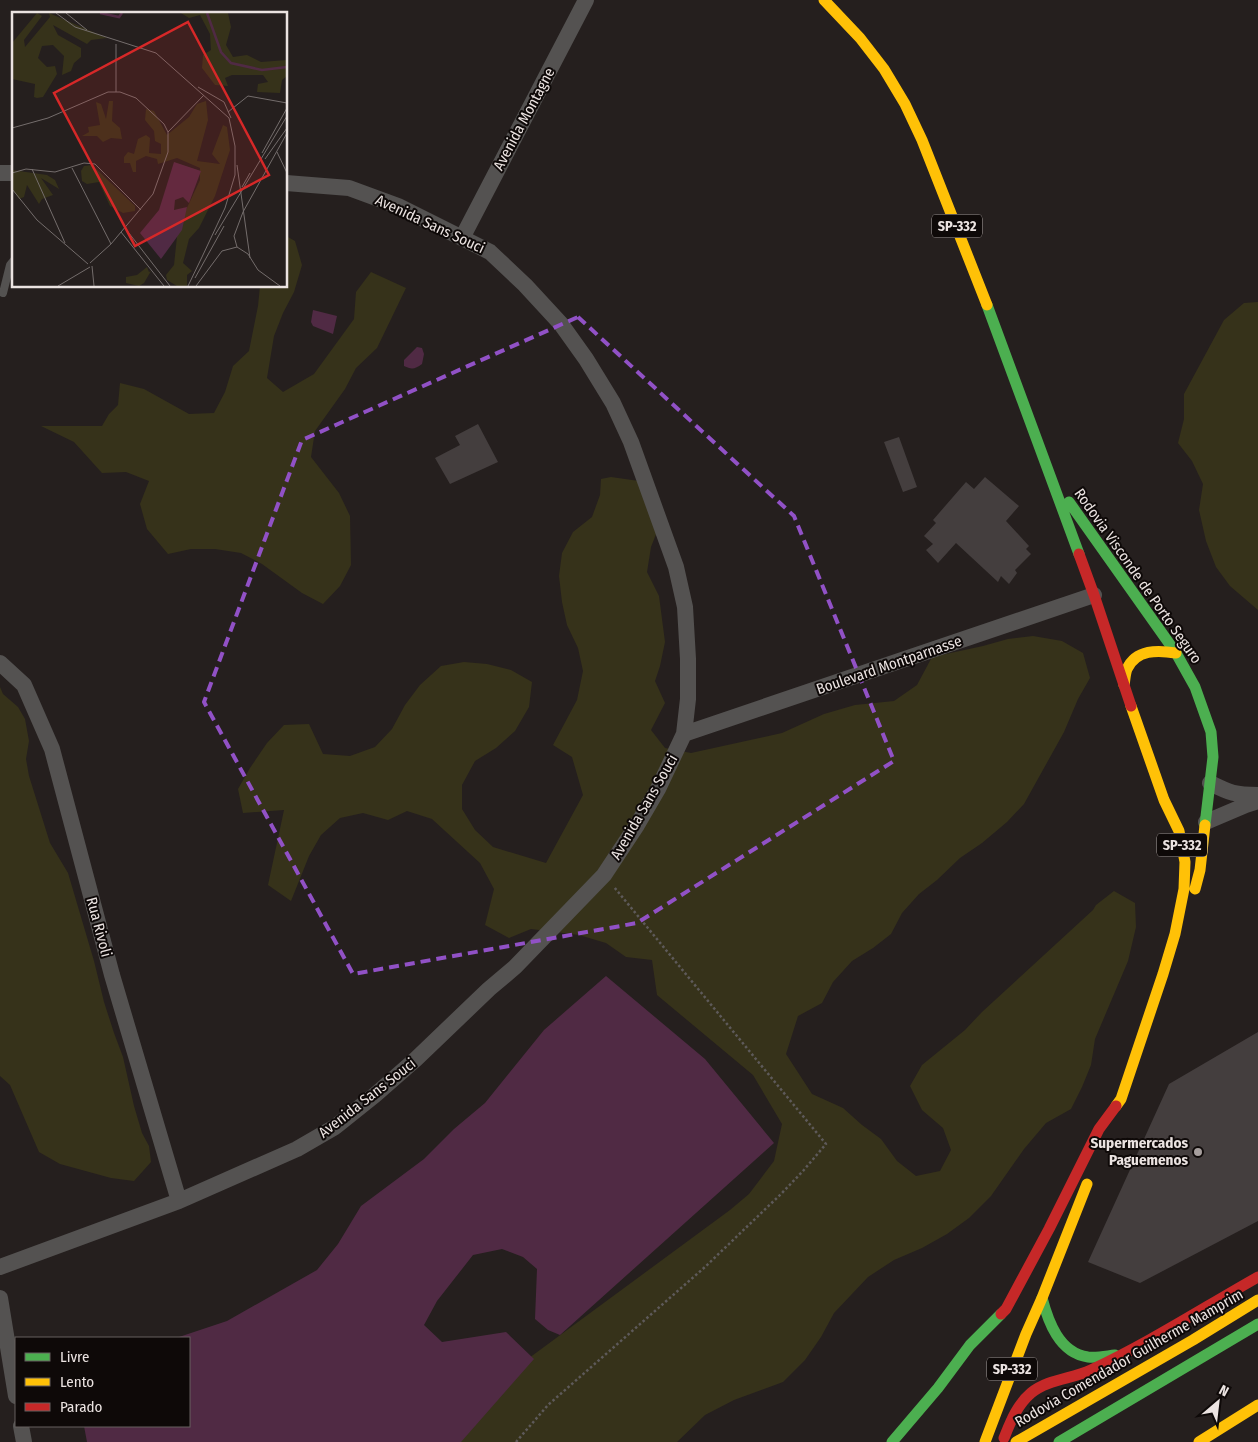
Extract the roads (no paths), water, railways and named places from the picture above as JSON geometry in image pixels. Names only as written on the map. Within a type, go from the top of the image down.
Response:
[{"type":"main road","name":"Rodovia Visconde de Porto Seguro","points":[[824,0],[860,38],[884,70],[905,104],[922,140],[977,276],[1094,595],[1164,800],[1179,831],[1185,862],[1184,889],[1175,934],[1121,1099]]},
{"type":"main road","name":"Rodovia Visconde de Porto Seguro","points":[[1050,474],[1176,653],[1195,687],[1210,732],[1212,757],[1200,870],[1186,932],[1100,1154]]},
{"type":"main road","points":[[1124,685],[1127,669],[1135,658],[1151,650],[1176,653]]},
{"type":"main road","points":[[892,1442],[938,1388],[970,1345],[1006,1309],[1095,1137],[1121,1099]]},
{"type":"main road","name":"SP-332","points":[[985,1442],[1026,1334],[1092,1172]]},
{"type":"main road","points":[[1003,1442],[1016,1408],[1032,1391],[1052,1381],[1088,1372],[1258,1277]]},
{"type":"main road","points":[[1042,1298],[1047,1319],[1064,1344],[1085,1356],[1120,1355]]},
{"type":"main road","name":"Rodovia Comendador Guilherme Mamprim","points":[[1016,1442],[1193,1340],[1258,1300]]},
{"type":"main road","points":[[1059,1442],[1258,1324]]},
{"type":"main road","points":[[1199,1442],[1258,1405]]},
{"type":"street","name":"Avenida Montagne","points":[[462,238],[586,0]]},
{"type":"street","name":"Avenida Sans Souci","points":[[0,1267],[179,1201],[297,1149],[335,1126],[416,1059],[489,989],[515,967],[604,875],[658,789],[684,734],[688,699],[688,659],[685,607],[676,567],[632,442],[613,403],[586,359],[561,324],[525,285],[490,252],[398,206],[349,188],[288,182]]},
{"type":"street","name":"Boulevard Montparnasse","points":[[684,734],[1094,595]]},
{"type":"street","name":"Rua Rivoli","points":[[0,663],[24,684],[52,748],[112,976],[179,1201]]},
{"type":"street","points":[[1210,783],[1241,795],[1258,795]]},
{"type":"street","points":[[1206,822],[1258,801]]},
{"type":"street","points":[[0,1298],[15,1390]]},
{"type":"street","points":[[21,1427],[24,1442]]},
{"type":"lane","points":[[3,293],[12,262]]},
{"type":"place","name":"Supermercados Paguemenos","points":[[1198,1152]]}]
